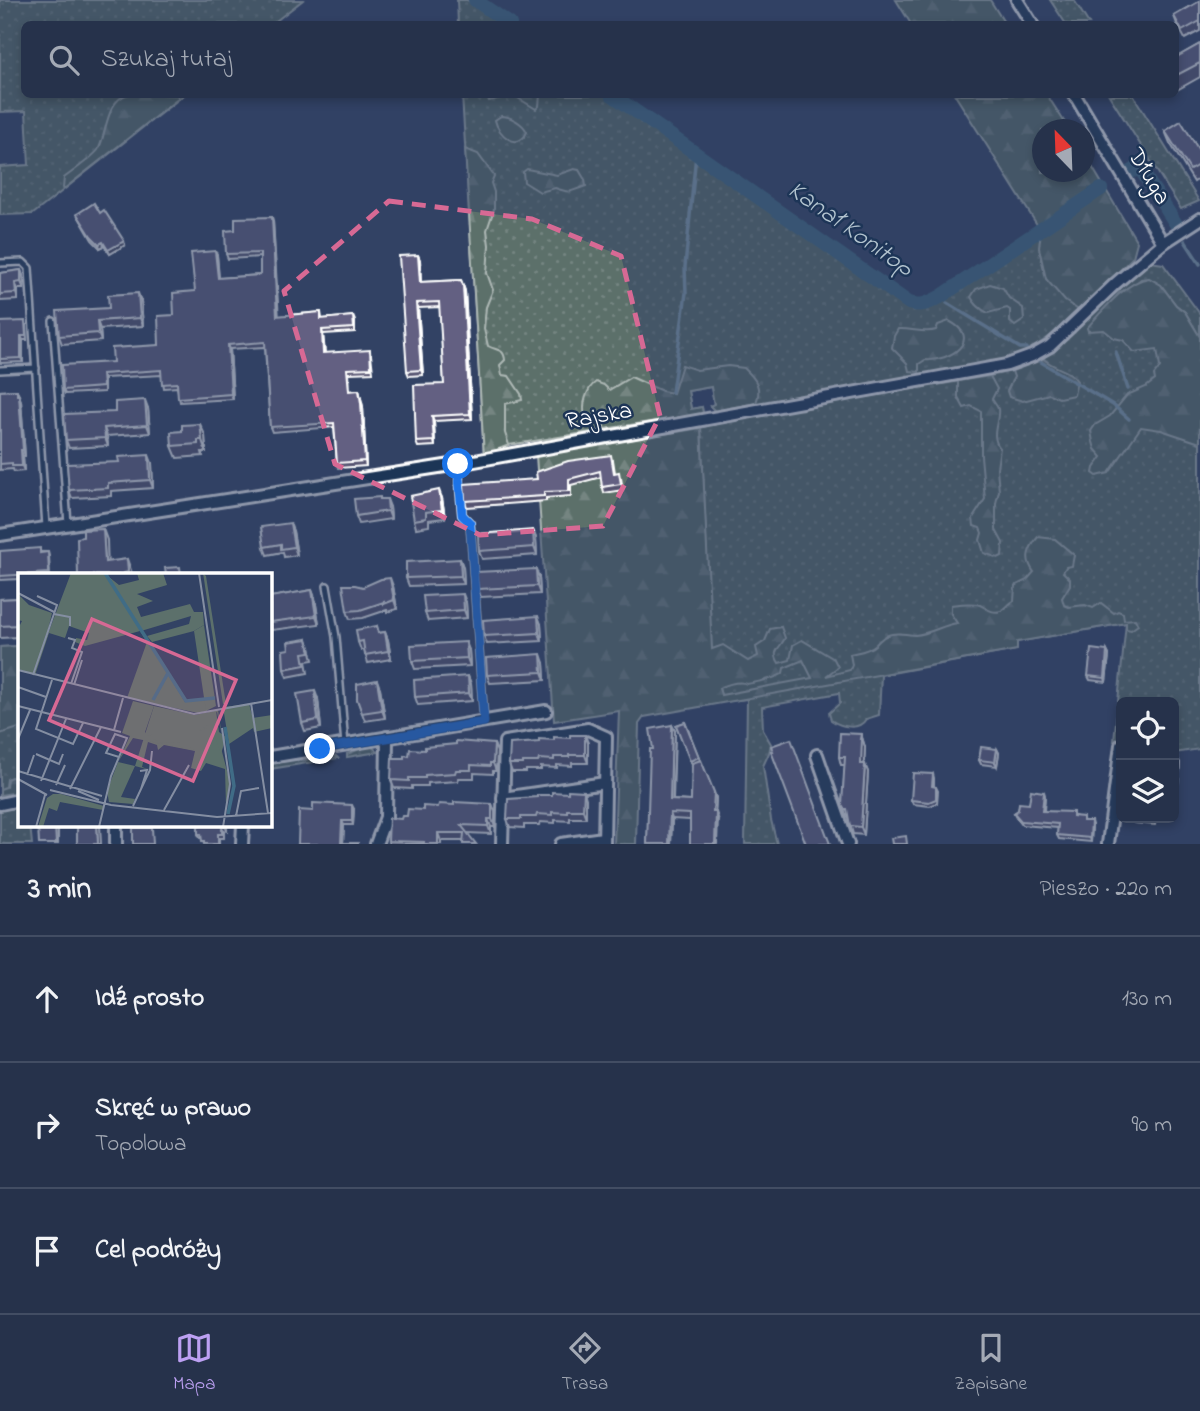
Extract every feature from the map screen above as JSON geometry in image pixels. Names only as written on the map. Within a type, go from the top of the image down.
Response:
[{"type":"street","points":[[1017,0],[1030,21]]},
{"type":"street","name":"Długa","points":[[1076,98],[1163,243],[1200,219]]},
{"type":"street","name":"Rajska","points":[[0,535],[458,464],[1007,365],[1032,356],[1050,345],[1163,243]]},
{"type":"street","points":[[271,757],[546,711]]},
{"type":"street","points":[[502,844],[505,742],[588,729],[606,737],[603,841],[561,844]]},
{"type":"street","points":[[376,844],[386,817],[387,737]]},
{"type":"street","points":[[817,755],[848,844]]},
{"type":"street","points":[[1108,844],[1119,760]]},
{"type":"street","points":[[503,798],[605,783]]},
{"type":"street","points":[[0,804],[18,800]]},
{"type":"lane","points":[[0,263],[23,262],[29,268],[46,527]]},
{"type":"lane","points":[[53,321],[68,524]]},
{"type":"lane","points":[[0,370],[36,368]]},
{"type":"lane","points":[[458,464],[462,515],[470,523],[484,722]]},
{"type":"lane","points":[[327,586],[335,637],[345,745]]},
{"type":"highlighted area","points":[[389,201],[532,219],[621,256],[660,416],[603,526],[480,535],[335,464],[284,291]]},
{"type":"green space","points":[[0,0],[303,0],[276,21],[21,21],[21,98],[180,98],[33,214],[0,215],[0,167],[29,165],[26,111],[0,112]]},
{"type":"green space","points":[[457,0],[467,0],[498,21],[458,21]]},
{"type":"green space","points":[[896,0],[990,0],[1003,21],[909,21]]},
{"type":"green space","points":[[1050,0],[1074,0],[1087,21],[1064,21]]},
{"type":"green space","points":[[121,98],[179,98],[64,189],[64,178],[98,150],[115,103]]},
{"type":"green space","points":[[462,98],[609,98],[908,306],[920,310],[928,308],[1041,231],[1087,304],[1046,339],[1023,353],[998,363],[715,411],[710,406],[714,404],[711,387],[688,391],[691,409],[702,407],[703,414],[509,445],[484,455]]},
{"type":"green space","points":[[518,98],[540,98],[536,109]]},
{"type":"green space","points":[[957,98],[1049,98],[1063,119],[1032,119],[1032,182],[1095,182],[1095,172],[1137,242],[1133,257],[1080,311],[1065,301],[1046,279],[1039,248],[1041,231]]},
{"type":"green space","points":[[1111,98],[1135,98],[1199,201],[1181,209]]},
{"type":"green space","points":[[501,116],[523,126],[527,132],[523,138],[514,141],[504,136],[495,120]]},
{"type":"green space","points":[[465,149],[478,154],[494,176],[491,183],[494,209],[487,230],[487,273],[493,290],[486,307],[484,329],[488,346],[502,352],[504,356],[505,360],[500,365],[502,375],[509,376],[522,400],[505,404],[505,433],[509,445],[484,455]]},
{"type":"green space","points":[[527,169],[557,175],[579,170],[586,186],[570,192],[555,188],[540,192],[524,182],[523,172]]},
{"type":"green space","points":[[1150,262],[1163,264],[1200,314],[1200,337],[1185,312],[1161,285],[1149,278],[1141,279],[1120,292],[1102,313],[1156,334],[1200,440],[1200,749],[1179,752],[1179,697],[1118,697],[1126,623],[1017,642],[1017,650],[881,675],[879,715],[866,719],[859,725],[845,726],[831,720],[829,713],[840,703],[839,693],[762,707],[763,730],[771,744],[763,766],[777,844],[745,844],[747,699],[723,702],[712,665],[701,428],[718,422],[990,376],[1044,359],[1045,355]]},
{"type":"green space","points":[[1149,278],[1161,285],[1185,312],[1200,337],[1200,443],[1161,430],[1141,427],[1109,473],[1097,476],[1093,473],[1094,468],[1102,457],[1095,449],[1091,431],[1095,425],[1110,416],[1127,395],[1155,380],[1154,375],[1160,367],[1157,349],[1134,352],[1123,340],[1114,338],[1104,330],[1088,331],[1087,328],[1123,291],[1140,280]]},
{"type":"green space","points":[[990,284],[1003,288],[1009,298],[1023,308],[1024,320],[1015,326],[1010,322],[1010,310],[1007,308],[988,313],[976,305],[971,297],[976,289]]},
{"type":"green space","points":[[949,321],[964,335],[960,348],[944,357],[925,360],[919,364],[919,372],[909,371],[907,363],[892,348],[898,329],[932,331],[936,330],[938,325]]},
{"type":"green space","points":[[1044,359],[1074,377],[1077,381],[1074,395],[1059,398],[1049,394],[1023,401],[1009,397],[1007,391],[1014,377],[1012,371]]},
{"type":"green space","points":[[682,365],[697,370],[728,366],[744,368],[757,384],[756,403],[715,411],[710,406],[714,404],[711,387],[688,391],[691,409],[702,407],[703,414],[604,429],[604,423],[585,417],[586,398],[596,382],[609,390],[631,377],[673,393]]},
{"type":"green space","points":[[990,376],[997,389],[992,399],[998,409],[995,438],[1000,448],[996,530],[1003,543],[1002,556],[998,558],[984,553],[980,540],[982,533],[980,528],[974,526],[973,518],[985,499],[981,411],[971,406],[964,408],[958,397],[958,381]]},
{"type":"green space","points":[[701,428],[712,649],[723,645],[748,661],[758,656],[756,647],[765,641],[770,629],[781,627],[785,638],[776,652],[779,663],[790,660],[793,645],[802,640],[834,659],[838,667],[826,676],[850,670],[850,654],[870,649],[886,636],[895,633],[921,634],[957,623],[951,614],[951,605],[973,604],[992,611],[1001,611],[1014,601],[1015,586],[1027,580],[1034,572],[1028,554],[1038,537],[1055,539],[1074,555],[1072,566],[1066,567],[1063,572],[1070,579],[1070,585],[1062,598],[1064,605],[1085,605],[1093,608],[1101,603],[1114,613],[1123,613],[1124,620],[1135,619],[1138,625],[1131,630],[1126,629],[1126,623],[1017,642],[1017,650],[644,717],[639,724],[636,844],[614,844],[619,711],[554,721],[536,455]],"holes":[[[803,660],[812,678],[721,695],[719,688],[733,683],[747,684],[772,679],[783,673],[784,668]]]},
{"type":"green space","points":[[18,646],[18,795],[0,798],[0,647]]},
{"type":"green space","points":[[18,646],[18,728],[0,734],[0,647]]},
{"type":"green space","points":[[370,745],[378,752],[347,757],[347,754]]},
{"type":"green space","points":[[330,756],[338,758],[271,769],[271,762],[289,758],[300,761]]},
{"type":"green space","points":[[7,779],[18,779],[18,792],[0,795],[0,789],[6,787]]},
{"type":"green space","points":[[18,808],[18,827],[30,827],[32,844],[0,844],[0,810]]},
{"type":"building","points":[[1200,1],[1200,21],[1182,31],[1174,16]]},
{"type":"building","points":[[1200,44],[1200,63],[1179,74],[1179,56]]},
{"type":"building","points":[[1181,121],[1200,152],[1200,164],[1190,170],[1165,131]]},
{"type":"building","points":[[94,203],[100,213],[104,210],[124,241],[108,250],[103,242],[99,244],[91,236],[77,214]]},
{"type":"building","points":[[272,217],[277,316],[321,312],[321,319],[353,316],[354,328],[322,330],[323,353],[370,350],[371,368],[347,369],[349,391],[359,390],[365,461],[337,463],[334,423],[270,427],[265,342],[228,345],[231,394],[178,398],[177,383],[162,384],[161,370],[102,374],[103,387],[63,390],[62,365],[113,362],[112,348],[159,345],[158,316],[174,315],[173,293],[195,291],[191,253],[215,251],[218,278],[260,275],[260,253],[226,254],[225,231],[235,230],[235,218]]},
{"type":"building","points":[[418,255],[420,282],[461,280],[463,285],[470,414],[432,416],[434,441],[416,442],[414,385],[444,384],[439,302],[416,303],[421,370],[407,371],[399,256]]},
{"type":"building","points":[[21,270],[21,282],[15,283],[16,293],[0,294],[0,273]]},
{"type":"building","points":[[138,293],[140,318],[97,321],[98,333],[59,336],[57,311],[109,308],[108,295]]},
{"type":"building","points":[[25,321],[26,336],[21,336],[21,358],[0,359],[0,322]]},
{"type":"building","points":[[17,390],[22,466],[12,466],[12,463],[0,464],[0,391]]},
{"type":"building","points":[[145,400],[147,425],[104,428],[105,438],[66,440],[64,414],[115,412],[115,402]]},
{"type":"building","points":[[200,424],[202,440],[198,440],[198,444],[172,446],[171,432],[182,431],[182,425]]},
{"type":"building","points":[[149,455],[150,480],[108,483],[108,488],[69,490],[67,464],[119,462],[118,457]]},
{"type":"building","points":[[611,455],[614,473],[619,472],[621,484],[602,487],[600,471],[569,479],[569,491],[544,492],[544,496],[465,501],[464,484],[537,479],[536,472],[568,461]]},
{"type":"building","points":[[439,490],[442,510],[426,512],[426,518],[414,520],[410,496]]},
{"type":"building","points":[[354,499],[387,499],[388,511],[356,516]]},
{"type":"building","points":[[290,523],[294,547],[281,549],[281,544],[264,547],[261,527]]},
{"type":"building","points":[[103,529],[105,562],[127,559],[128,572],[78,573],[77,538],[83,537],[83,530]]},
{"type":"building","points":[[533,530],[534,547],[479,551],[478,534]]},
{"type":"building","points":[[40,548],[40,553],[48,552],[49,573],[0,576],[0,551]]},
{"type":"building","points":[[460,559],[461,576],[406,578],[406,562]]},
{"type":"building","points":[[180,567],[181,573],[166,573],[165,568]]},
{"type":"building","points":[[536,569],[537,586],[478,589],[476,572]]},
{"type":"building","points":[[390,578],[394,600],[347,611],[343,585],[363,587]]},
{"type":"building","points":[[312,590],[316,616],[271,622],[271,597]]},
{"type":"building","points":[[463,594],[464,610],[425,613],[423,596]]},
{"type":"building","points":[[18,598],[18,625],[0,626],[0,599]]},
{"type":"building","points":[[538,616],[539,633],[484,636],[483,620]]},
{"type":"building","points":[[377,626],[378,633],[385,632],[388,651],[365,655],[363,641],[358,642],[356,630]]},
{"type":"building","points":[[307,639],[310,652],[303,653],[305,665],[284,669],[283,650],[289,649],[288,642]]},
{"type":"building","points":[[466,642],[467,658],[412,661],[411,645]]},
{"type":"building","points":[[1091,649],[1107,651],[1105,678],[1088,676]]},
{"type":"building","points":[[541,654],[542,672],[487,675],[486,658]]},
{"type":"building","points":[[468,676],[469,693],[415,697],[414,680]]},
{"type":"building","points":[[377,680],[382,710],[362,713],[357,699],[357,684]]},
{"type":"building","points":[[315,691],[318,720],[302,723],[297,694]]},
{"type":"building","points":[[685,722],[699,757],[690,761],[676,725]]},
{"type":"building","points":[[672,725],[670,800],[691,801],[692,763],[701,760],[714,792],[715,844],[690,844],[690,814],[670,813],[669,844],[647,844],[650,749],[653,749],[650,729]]},
{"type":"building","points":[[840,733],[861,734],[861,764],[865,764],[861,827],[850,826],[847,809],[842,805],[845,757],[839,757]]},
{"type":"building","points":[[570,735],[585,735],[585,755],[509,764],[510,744],[539,742],[539,739],[554,740],[554,737],[570,738]]},
{"type":"building","points":[[791,739],[830,844],[806,844],[771,751],[771,746]]},
{"type":"building","points":[[456,741],[494,744],[493,763],[490,763],[490,766],[471,765],[471,770],[456,770],[455,773],[409,778],[409,781],[391,780],[392,758],[409,756],[410,749],[425,750],[425,747],[456,744]]},
{"type":"building","points":[[981,747],[997,749],[995,762],[979,760]]},
{"type":"building","points":[[913,773],[933,774],[932,786],[936,787],[936,799],[929,802],[911,800]]},
{"type":"building","points":[[568,790],[584,791],[583,810],[507,819],[508,799],[552,795],[552,792],[568,793]]},
{"type":"building","points":[[1031,790],[1044,792],[1042,811],[1073,812],[1073,816],[1083,817],[1083,821],[1091,821],[1090,838],[1057,835],[1058,824],[1021,821],[1014,813],[1018,810],[1019,803],[1029,804]]},
{"type":"building","points":[[454,802],[492,804],[492,819],[488,819],[488,826],[461,825],[476,844],[463,844],[464,833],[438,833],[438,844],[388,841],[389,818],[401,819],[402,816],[407,816],[408,809],[423,810],[423,806],[454,805]]},
{"type":"building","points":[[313,803],[352,805],[352,821],[342,821],[341,843],[358,844],[298,844],[299,810],[313,811]]},
{"type":"building","points":[[38,827],[55,827],[56,844],[39,844]]},
{"type":"building","points":[[77,827],[97,827],[98,844],[77,844]]},
{"type":"building","points":[[198,827],[222,827],[222,834],[218,834],[218,844],[204,844],[201,834],[198,834]]},
{"type":"building","points":[[133,828],[152,828],[153,844],[133,844]]},
{"type":"building","points":[[906,836],[907,844],[892,844],[891,838]]},
{"type":"waterway","name":"Kanał Konitop","points":[[475,0],[506,21]]},
{"type":"waterway","name":"Kanał Konitop","points":[[617,98],[909,303],[917,305],[940,297],[1101,189]]},
{"type":"waterway","points":[[672,392],[686,293],[685,267],[696,154]]},
{"type":"waterway","points":[[1131,172],[1139,167],[1176,224]]},
{"type":"waterway","points":[[1185,241],[1200,264]]},
{"type":"waterway","points":[[947,303],[1020,348],[1027,348]]},
{"type":"waterway","points":[[1116,352],[1128,389]]},
{"type":"waterway","points":[[1041,362],[1113,405],[1129,419]]},
{"type":"route","points":[[320,749],[484,722],[470,523],[462,515],[458,464]]}]
